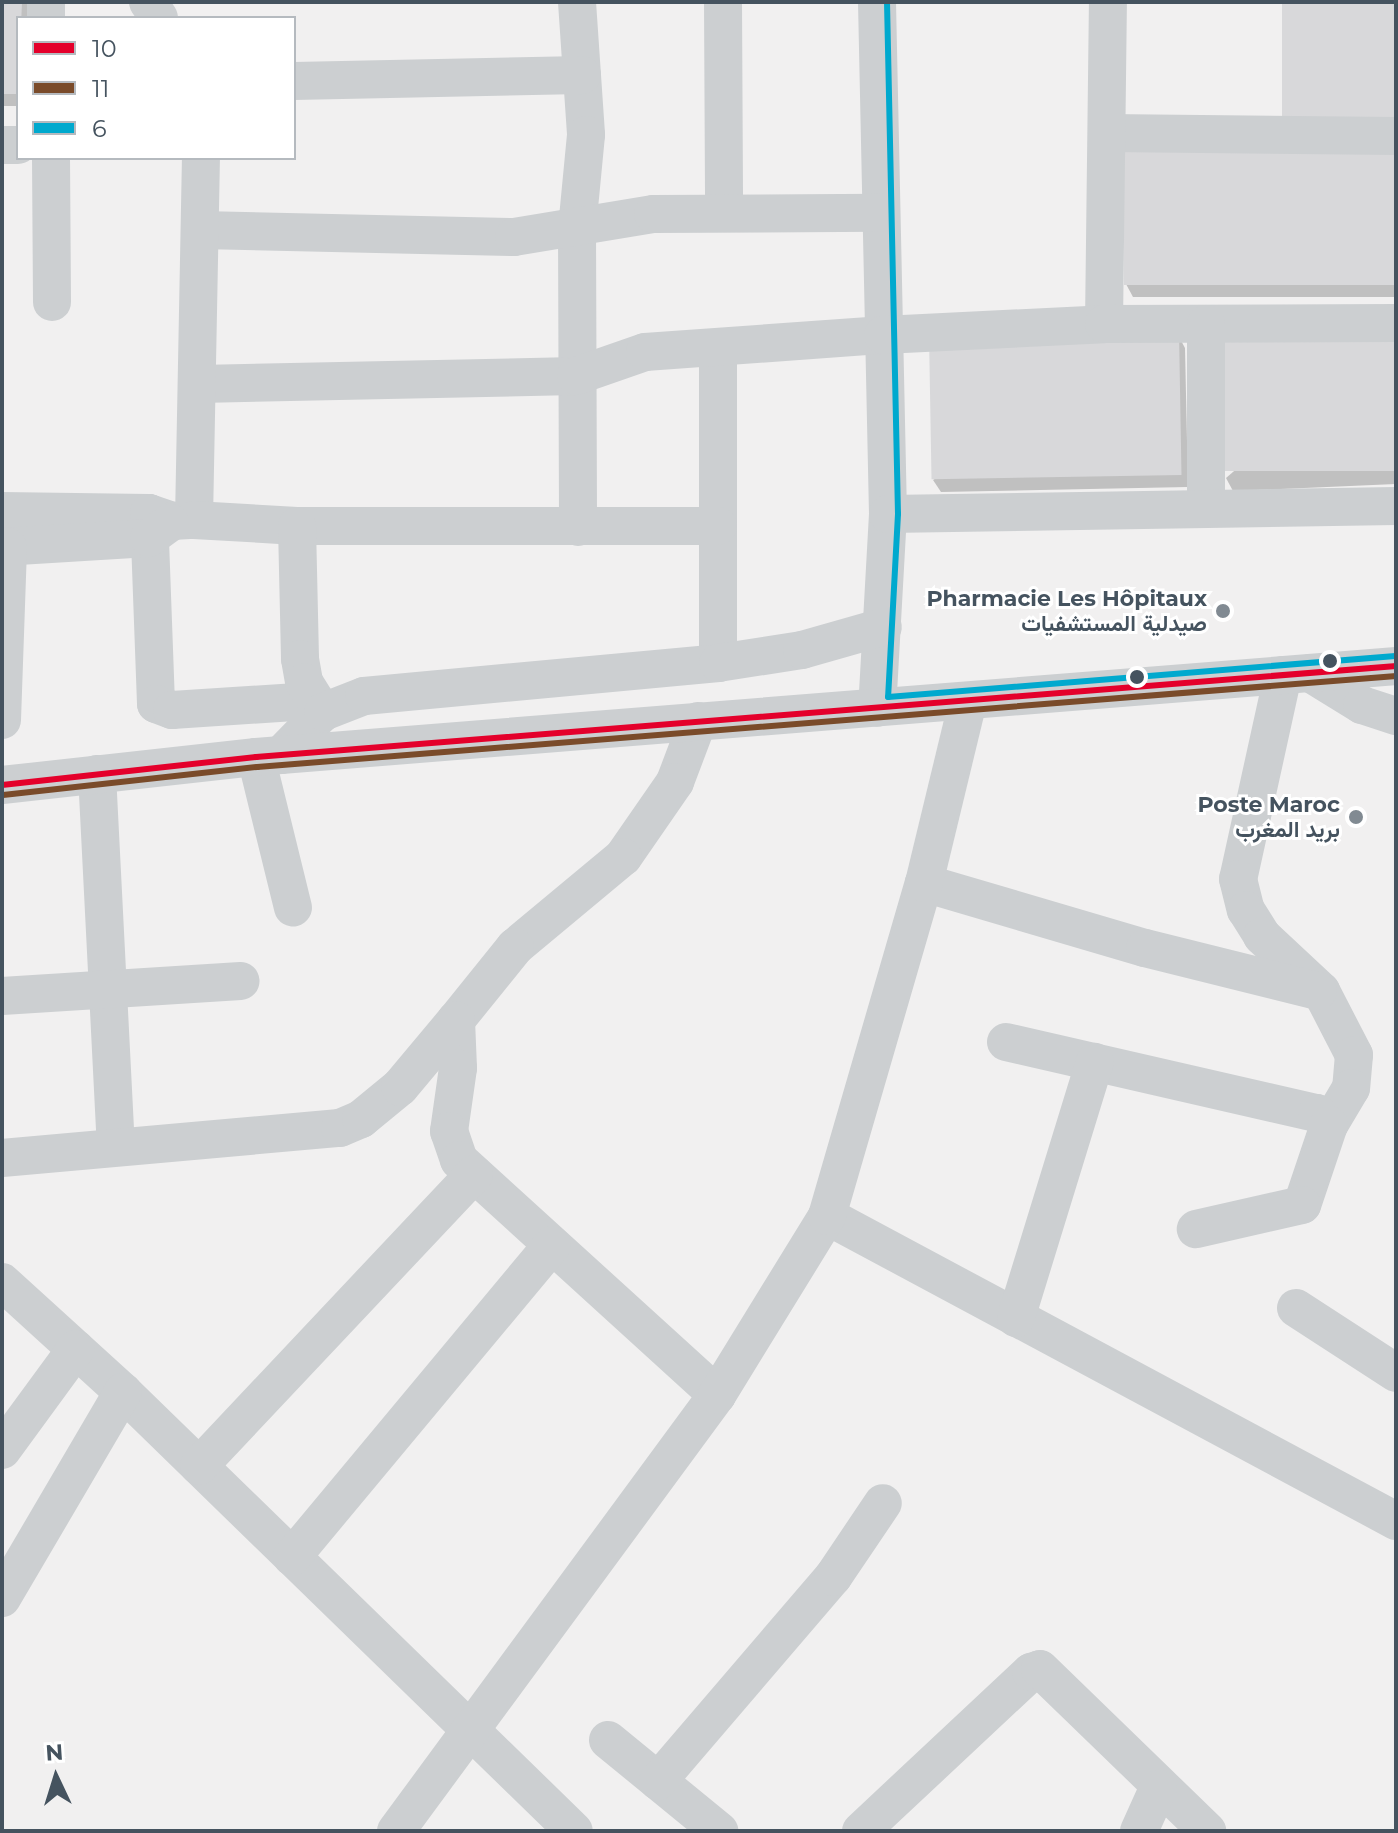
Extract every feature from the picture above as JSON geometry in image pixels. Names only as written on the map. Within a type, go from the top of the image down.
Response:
[{"type":"street","points":[[577,2],[586,135],[577,229],[578,527]]},
{"type":"street","points":[[723,2],[724,212]]},
{"type":"street","points":[[877,2],[888,514],[877,708]]},
{"type":"street","points":[[1104,324],[1108,2]]},
{"type":"street","points":[[296,81],[582,75]]},
{"type":"street","points":[[1107,133],[1396,136]]},
{"type":"street","points":[[51,160],[52,302]]},
{"type":"street","points":[[201,160],[199,384],[166,523],[156,704],[172,710],[318,706],[386,693],[718,663],[802,650],[883,627]]},
{"type":"street","points":[[201,230],[514,237],[577,229],[616,216],[724,212],[881,213]]},
{"type":"street","points":[[199,384],[576,376],[645,352],[883,335],[1104,324],[1396,323]]},
{"type":"street","points":[[1206,324],[1206,509]]},
{"type":"street","points":[[718,349],[718,663]]},
{"type":"street","points":[[888,514],[1396,506]]},
{"type":"street","points":[[2,720],[4,535],[166,523],[718,526]]},
{"type":"street","points":[[297,526],[300,659],[318,706]]},
{"type":"street","points":[[2,785],[269,756],[1396,666]]},
{"type":"street","points":[[1297,674],[1362,705],[1396,716]]},
{"type":"street","points":[[1196,1229],[1302,1205],[1329,1125],[1355,1072],[1354,1055],[1321,991],[1262,936],[1246,910],[1238,879],[1297,674]]},
{"type":"street","points":[[396,1831],[467,1728],[717,1395],[827,1216],[924,883],[968,701]]},
{"type":"street","points":[[269,756],[318,706]]},
{"type":"street","points":[[2,1158],[340,1128],[361,1119],[400,1087],[515,947],[623,857],[675,782],[698,721]]},
{"type":"street","points":[[269,756],[293,908]]},
{"type":"street","points":[[97,774],[116,1147]]},
{"type":"street","points":[[924,883],[1145,948],[1321,991]]},
{"type":"street","points":[[2,996],[241,981]]},
{"type":"street","points":[[456,1020],[458,1068],[449,1131],[453,1151],[474,1174],[717,1395]]},
{"type":"street","points":[[1006,1042],[1317,1113],[1329,1125]]},
{"type":"street","points":[[1016,1318],[1095,1062]]},
{"type":"street","points":[[199,1466],[474,1174]]},
{"type":"street","points":[[827,1216],[1396,1521]]},
{"type":"street","points":[[292,1557],[552,1245]]},
{"type":"street","points":[[4,1289],[123,1392],[574,1831]]},
{"type":"street","points":[[1296,1308],[1396,1373]]},
{"type":"street","points":[[2,1450],[76,1349]]},
{"type":"street","points":[[2,1598],[123,1392]]},
{"type":"street","points":[[658,1781],[833,1577],[883,1503]]},
{"type":"street","points":[[861,1831],[1031,1672],[1040,1669],[1158,1789],[1207,1831]]},
{"type":"street","points":[[608,1740],[719,1831]]},
{"type":"street","points":[[1139,1831],[1158,1789]]},
{"type":"building","points":[[2,2],[22,2],[21,16],[16,16],[16,94],[2,94]]},
{"type":"building","points":[[1282,2],[1396,2],[1396,119],[1282,119]]},
{"type":"building","points":[[1124,143],[1396,143],[1396,285],[1124,285]]},
{"type":"building","points":[[1218,329],[1396,329],[1396,471],[1218,471]]},
{"type":"building","points":[[1179,333],[1181,475],[932,479],[929,337]]},
{"type":"transit line","name":"6","points":[[887,2],[898,514],[888,697],[1395,656]]},
{"type":"transit line","name":"10","points":[[2,785],[256,757],[1396,666]]},
{"type":"transit line","name":"11","points":[[3,795],[257,767],[1396,676]]},
{"type":"place","name":"Pharmacie Les Hôpitaux صيدلية المستشفيات","points":[[1223,611]]},
{"type":"place","name":"Poste Maroc بريد المغرب","points":[[1356,817]]}]
